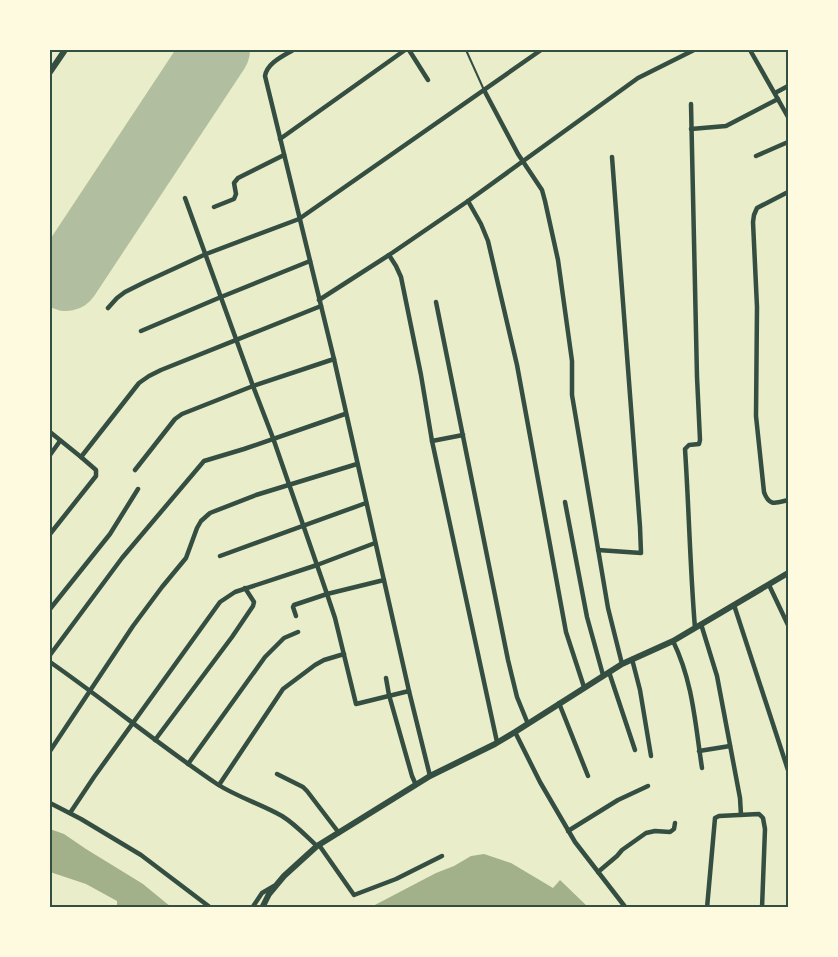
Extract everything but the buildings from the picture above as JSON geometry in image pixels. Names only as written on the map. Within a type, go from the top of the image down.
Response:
[{"type":"street","points":[[50,72],[65,50]]},
{"type":"street","points":[[293,50],[269,66],[265,76],[334,359],[430,776]]},
{"type":"street","points":[[280,139],[407,50],[429,80]]},
{"type":"street","points":[[108,308],[117,298],[135,286],[206,254],[300,219],[541,50]]},
{"type":"street","points":[[319,300],[468,201],[638,78],[694,50]]},
{"type":"street","points":[[759,50],[751,51],[789,117]]},
{"type":"street","points":[[775,93],[789,86]]},
{"type":"street","points":[[484,90],[518,154],[542,190],[558,261],[573,372],[572,395],[598,550],[608,608],[622,664]]},
{"type":"street","points":[[691,129],[726,126],[778,99]]},
{"type":"street","points":[[691,104],[700,440],[699,444],[688,445],[685,449],[689,555],[698,626],[717,676],[740,798],[741,815]]},
{"type":"street","points":[[756,156],[789,142]]},
{"type":"street","points":[[214,207],[234,199],[236,194],[234,183],[238,178],[284,155]]},
{"type":"street","points":[[598,550],[640,553],[640,527],[612,156]]},
{"type":"street","points":[[789,192],[757,208],[753,215],[757,307],[756,416],[764,492],[767,500],[774,503],[789,500]]},
{"type":"street","points":[[186,198],[327,594],[356,704],[409,691]]},
{"type":"street","points":[[468,201],[488,241],[516,365],[566,632],[584,687]]},
{"type":"street","points":[[389,255],[401,277],[432,441],[497,742]]},
{"type":"street","points":[[141,331],[310,261]]},
{"type":"street","points":[[436,302],[508,660],[517,697],[528,724]]},
{"type":"street","points":[[81,457],[140,383],[149,376],[321,306]]},
{"type":"street","points":[[135,470],[175,419],[182,414],[253,386],[334,359]]},
{"type":"street","points":[[51,653],[122,558],[204,461],[345,414]]},
{"type":"street","points":[[50,432],[96,470],[96,476],[50,534]]},
{"type":"street","points":[[432,441],[463,435]]},
{"type":"street","points":[[50,455],[60,441]]},
{"type":"street","points":[[50,751],[133,626],[186,558],[201,521],[210,513],[256,495],[357,464]]},
{"type":"street","points":[[50,609],[110,534],[138,489]]},
{"type":"street","points":[[565,502],[586,617],[634,750]]},
{"type":"street","points":[[220,556],[366,503]]},
{"type":"street","points":[[70,813],[220,602],[245,588],[317,565],[375,543]]},
{"type":"street","points":[[262,908],[269,894],[284,876],[318,846],[339,832],[430,776],[515,732],[606,673],[672,641],[789,573]]},
{"type":"street","points":[[296,616],[294,605],[384,580]]},
{"type":"street","points":[[768,585],[789,626]]},
{"type":"street","points":[[155,740],[254,606],[245,588]]},
{"type":"street","points":[[734,605],[789,770]]},
{"type":"street","points":[[188,764],[265,657],[284,638],[298,632]]},
{"type":"street","points":[[672,641],[678,651],[690,687],[702,768]]},
{"type":"street","points":[[219,786],[284,689],[315,665],[344,654]]},
{"type":"street","points":[[632,659],[640,690],[651,756]]},
{"type":"street","points":[[50,662],[219,786],[284,817],[318,846],[354,895],[396,879],[442,856]]},
{"type":"street","points":[[386,678],[416,785]]},
{"type":"street","points":[[558,703],[588,776]]},
{"type":"street","points":[[515,732],[568,831],[626,908]]},
{"type":"street","points":[[699,751],[730,746]]},
{"type":"street","points":[[277,774],[303,787],[339,832]]},
{"type":"street","points":[[568,831],[618,800],[648,786]]},
{"type":"street","points":[[50,803],[114,837],[211,908]]},
{"type":"street","points":[[707,908],[715,818],[741,815],[760,815],[764,821],[762,908]]},
{"type":"street","points":[[597,872],[646,833],[670,832],[674,829],[675,823]]},
{"type":"street","points":[[252,908],[262,893],[276,885]]},
{"type":"lane","points":[[466,50],[484,90]]},
{"type":"shaded area","points":[[50,829],[64,834],[143,884],[171,907],[117,907],[117,901],[86,884],[50,872]]},
{"type":"shaded area","points":[[484,854],[511,863],[553,888],[560,880],[588,907],[371,907],[471,856]]},
{"type":"runway","points":[[66,277],[216,50]]}]
